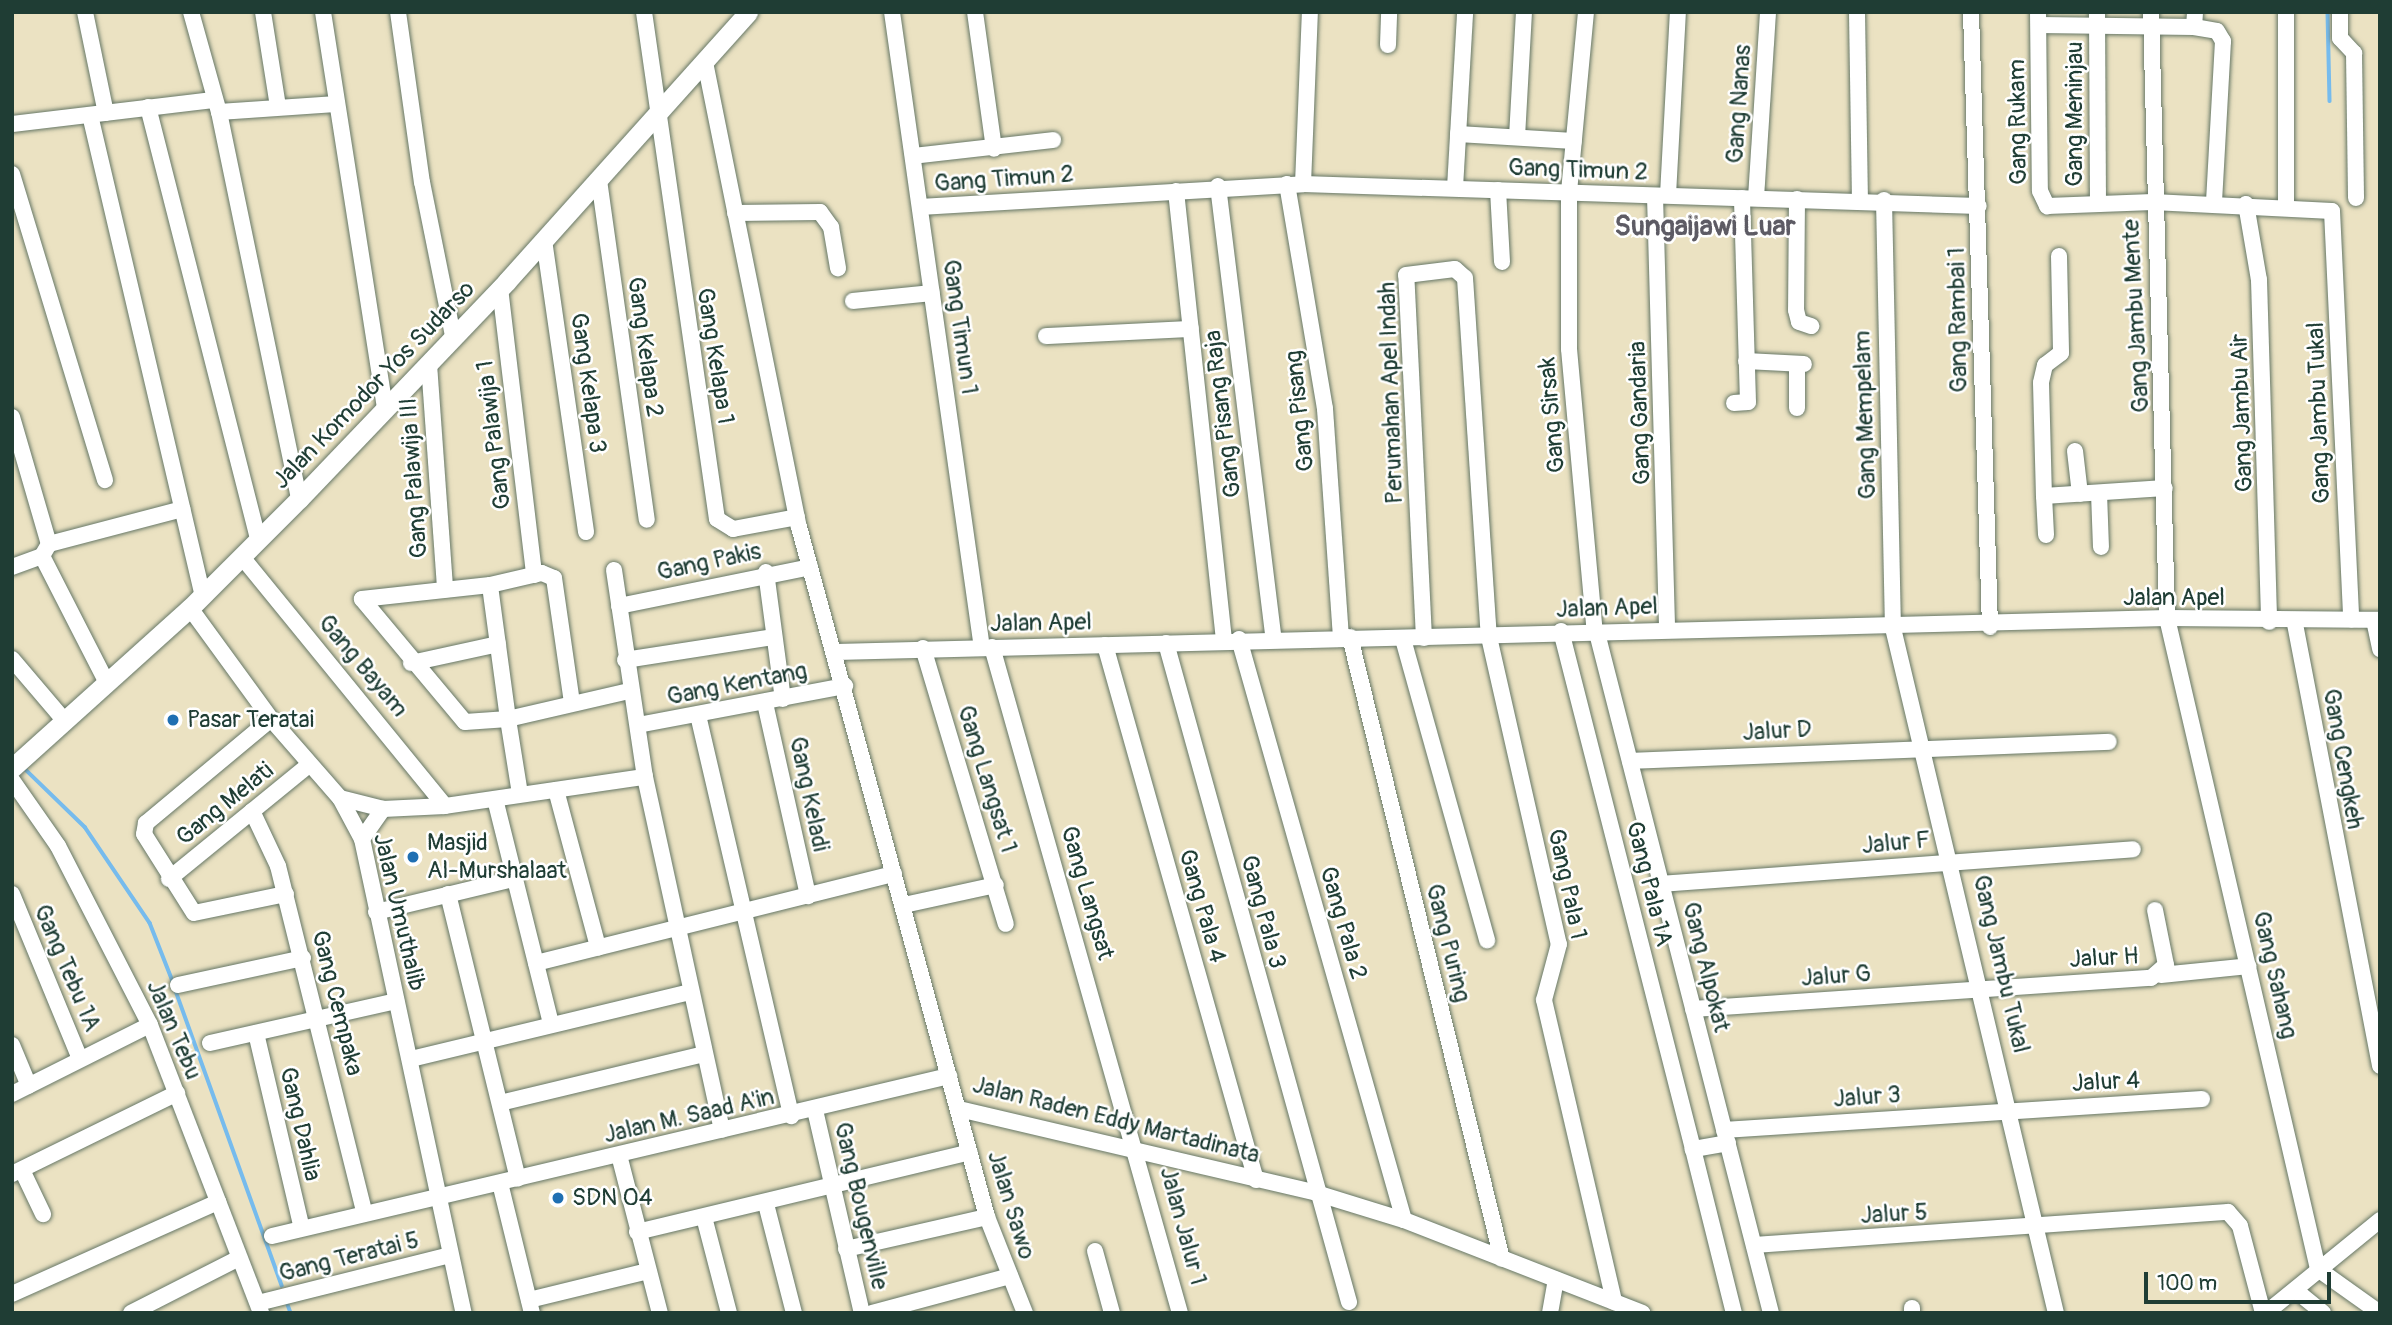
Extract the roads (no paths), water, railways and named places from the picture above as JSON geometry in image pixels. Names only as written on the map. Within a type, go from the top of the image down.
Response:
[{"type":"street","points":[[85,12],[98,114],[182,509],[197,602]]},
{"type":"street","points":[[191,12],[217,106],[299,499]]},
{"type":"street","points":[[263,12],[278,107]]},
{"type":"street","points":[[323,12],[386,410]]},
{"type":"street","points":[[398,12],[422,182],[453,335]]},
{"type":"street","name":"Gang Kelapa 1","points":[[644,12],[656,116],[717,519],[733,529],[797,517]]},
{"type":"street","name":"Jalan Komodor Yos Sudarso","points":[[12,768],[105,679],[197,602],[386,410],[599,180],[748,12]]},
{"type":"street","name":"Gang Timun 1","points":[[892,12],[987,647]]},
{"type":"street","points":[[975,12],[994,149]]},
{"type":"street","name":"Gang Pisang","points":[[1310,12],[1295,184],[1325,409],[1345,637]]},
{"type":"street","points":[[1388,45],[1389,12]]},
{"type":"street","points":[[1455,188],[1465,12]]},
{"type":"street","points":[[1517,137],[1524,12]]},
{"type":"street","name":"Gang Sirsak","points":[[1586,12],[1569,192],[1569,349],[1596,633]]},
{"type":"street","name":"Gang Gandaria","points":[[1667,628],[1662,195],[1678,12]]},
{"type":"street","name":"Gang Nanas","points":[[1734,403],[1748,402],[1746,361],[1749,198],[1768,12]]},
{"type":"street","points":[[1857,12],[1860,200]]},
{"type":"street","name":"Gang Rambai 1","points":[[1971,12],[1990,627]]},
{"type":"street","points":[[2286,12],[2286,205]]},
{"type":"street","points":[[2340,12],[2340,38],[2354,53],[2356,198]]},
{"type":"street","name":"Gang Meninjau","points":[[2097,18],[2098,204]]},
{"type":"street","name":"Gang Jambu Mente","points":[[2151,18],[2153,202],[2165,488],[2167,618]]},
{"type":"street","points":[[2039,19],[2195,20],[2217,31],[2223,41],[2214,204]]},
{"type":"street","name":"Gang Rukam","points":[[2039,19],[2044,204],[2153,202],[2328,207]]},
{"type":"street","name":"Jalan Raden Eddy Martadinata","points":[[705,61],[797,517],[834,644],[959,1109],[1316,1193],[1404,1220],[1642,1313]]},
{"type":"street","points":[[12,124],[148,107],[337,104]]},
{"type":"street","points":[[148,107],[258,540]]},
{"type":"street","points":[[1458,134],[1574,141]]},
{"type":"street","points":[[913,156],[994,149],[1053,140]]},
{"type":"street","points":[[12,174],[105,480]]},
{"type":"street","name":"Gang Kelapa 2","points":[[599,180],[647,520]]},
{"type":"street","name":"Gang Timun 2","points":[[920,207],[1218,186],[1295,184],[1884,200],[1979,206]]},
{"type":"street","name":"Gang Pisang Raja","points":[[1218,186],[1273,637]]},
{"type":"street","points":[[1498,190],[1502,262]]},
{"type":"street","points":[[1176,191],[1231,640]]},
{"type":"street","points":[[1797,199],[1796,310],[1799,322],[1811,326]]},
{"type":"street","name":"Gang Mempelam","points":[[1884,200],[1894,628]]},
{"type":"street","name":"Gang Jambu Air","points":[[2246,204],[2259,280],[2269,622]]},
{"type":"street","name":"Gang Jambu Tukal","points":[[2328,207],[2336,247],[2351,620]]},
{"type":"street","points":[[735,213],[820,212],[831,227],[838,268]]},
{"type":"street","name":"Gang Kelapa 3","points":[[544,240],[586,532]]},
{"type":"street","points":[[2046,535],[2040,391],[2045,365],[2061,353],[2059,256]]},
{"type":"street","name":"Perumahan Apel Indah","points":[[1424,638],[1406,279],[1413,269],[1455,269],[1465,278],[1489,636]]},
{"type":"street","name":"Gang Palawija 1","points":[[500,288],[534,575]]},
{"type":"street","points":[[853,301],[932,293]]},
{"type":"street","points":[[1046,336],[1191,329]]},
{"type":"street","points":[[1746,361],[1800,364],[1797,408]]},
{"type":"street","name":"Gang Palawija III","points":[[429,364],[445,589]]},
{"type":"street","points":[[12,417],[46,550],[105,679]]},
{"type":"street","points":[[2075,451],[2080,494]]},
{"type":"street","points":[[2044,496],[2165,488]]},
{"type":"street","points":[[2099,493],[2101,547]]},
{"type":"street","points":[[12,567],[46,550],[182,509]]},
{"type":"street","name":"Gang Bayam","points":[[242,557],[445,806]]},
{"type":"street","name":"Gang Pakis","points":[[618,606],[766,572],[810,567]]},
{"type":"street","points":[[614,569],[629,691],[638,726],[645,777],[722,1130]]},
{"type":"street","points":[[766,572],[783,699]]},
{"type":"street","points":[[572,703],[556,583],[548,574],[490,585],[362,599],[411,663],[464,722],[508,719],[629,691]]},
{"type":"street","points":[[490,585],[520,794]]},
{"type":"street","name":"Jalan Umuthalib","points":[[197,602],[271,719],[340,798],[362,839],[464,1313]]},
{"type":"street","name":"Jalan Apel","points":[[834,644],[923,648],[1105,645],[1273,637],[1403,639],[1667,628],[1990,627],[2167,618],[2295,624],[2377,620]]},
{"type":"street","name":"Gang Sahang","points":[[2167,618],[2318,1269]]},
{"type":"street","points":[[2377,620],[2380,649]]},
{"type":"street","name":"Gang Cengkeh","points":[[2295,624],[2380,1066]]},
{"type":"street","name":"Gang Jambu Tukal","points":[[1894,628],[1926,747],[1983,987],[2056,1313]]},
{"type":"street","name":"Gang Pala 1A","points":[[1561,631],[1734,1313]]},
{"type":"street","name":"Gang Alpokat","points":[[1596,633],[1771,1313]]},
{"type":"street","name":"Gang Pala 1","points":[[1489,636],[1559,944],[1544,982],[1544,1000],[1614,1302]]},
{"type":"street","points":[[625,660],[774,637]]},
{"type":"street","name":"Gang Puring","points":[[1345,637],[1503,1259]]},
{"type":"street","points":[[1403,639],[1487,940]]},
{"type":"street","name":"Gang Pala 2","points":[[1231,640],[1404,1220]]},
{"type":"street","name":"Gang Pala 3","points":[[1166,643],[1316,1193],[1349,1303]]},
{"type":"street","points":[[411,663],[498,644]]},
{"type":"street","name":"Gang Pala 4","points":[[1105,645],[1256,1180]]},
{"type":"street","name":"Gang Langsat","points":[[987,647],[1139,1152]]},
{"type":"street","name":"Gang Langsat 1","points":[[923,648],[1006,924]]},
{"type":"street","points":[[12,659],[63,719]]},
{"type":"street","name":"Gang Kentang","points":[[638,726],[845,687]]},
{"type":"street","name":"Gang Keladi","points":[[765,703],[808,896]]},
{"type":"street","points":[[698,715],[746,911],[790,1116]]},
{"type":"street","points":[[271,719],[146,823],[144,834],[169,879],[192,912],[286,894]]},
{"type":"street","name":"Jalur D","points":[[1630,761],[1926,747],[2109,742]]},
{"type":"street","name":"Gang Melati","points":[[169,879],[309,765]]},
{"type":"street","points":[[340,798],[383,809],[445,806],[645,777]]},
{"type":"street","name":"Jalan Tebu","points":[[12,780],[58,846],[150,1025],[260,1308]]},
{"type":"street","points":[[556,790],[598,947]]},
{"type":"street","points":[[495,799],[551,1024]]},
{"type":"street","points":[[362,839],[383,809]]},
{"type":"street","name":"Gang Cempaka","points":[[252,811],[286,894],[364,1210]]},
{"type":"street","name":"Jalur F","points":[[1661,884],[2133,849]]},
{"type":"street","points":[[537,963],[894,874]]},
{"type":"street","points":[[376,912],[513,879]]},
{"type":"street","points":[[904,905],[996,885]]},
{"type":"street","name":"Gang Tebu 1A","points":[[12,894],[80,1059]]},
{"type":"street","points":[[448,894],[518,1179]]},
{"type":"street","name":"Jalur H","points":[[1983,987],[2161,975],[2166,965],[2155,910]]},
{"type":"street","points":[[178,985],[303,958]]},
{"type":"street","points":[[2161,975],[2249,966]]},
{"type":"street","name":"Jalur G","points":[[1693,1009],[1983,987]]},
{"type":"street","points":[[411,1059],[690,992]]},
{"type":"street","points":[[210,1043],[396,1001]]},
{"type":"street","points":[[12,1094],[150,1025]]},
{"type":"street","name":"Gang Dahlia","points":[[256,1033],[301,1225]]},
{"type":"street","points":[[12,1045],[29,1086]]},
{"type":"street","points":[[500,1103],[704,1054]]},
{"type":"street","name":"Jalan M. Saad A'in","points":[[272,1236],[301,1225],[364,1210],[518,1179],[816,1110],[949,1076]]},
{"type":"street","points":[[43,1214],[17,1172],[177,1093]]},
{"type":"street","name":"Jalur 4","points":[[2012,1110],[2203,1100]]},
{"type":"street","name":"Jalan Sawo","points":[[959,1109],[987,1217],[1025,1313]]},
{"type":"street","name":"Gang Bougenville","points":[[816,1110],[831,1186],[862,1313]]},
{"type":"street","name":"Jalur 3","points":[[1693,1149],[1726,1137],[2012,1110]]},
{"type":"street","points":[[637,1232],[766,1204],[970,1152]]},
{"type":"street","name":"Jalan Jalur 1","points":[[1139,1152],[1180,1313]]},
{"type":"street","points":[[619,1155],[660,1313]]},
{"type":"street","points":[[500,1182],[530,1306],[648,1271]]},
{"type":"street","points":[[12,1294],[218,1202]]},
{"type":"street","points":[[766,1204],[794,1313]]},
{"type":"street","name":"Jalur 5","points":[[1754,1244],[2038,1228],[2228,1212],[2240,1226],[2265,1313]]},
{"type":"street","points":[[704,1217],[729,1313]]},
{"type":"street","points":[[846,1249],[987,1217]]},
{"type":"street","points":[[2265,1313],[2380,1220]]},
{"type":"street","points":[[1095,1251],[1112,1313]]},
{"type":"street","name":"Gang Teratai 5","points":[[260,1308],[450,1255]]},
{"type":"street","points":[[131,1313],[239,1258]]},
{"type":"street","points":[[2318,1269],[2380,1313]]},
{"type":"street","points":[[872,1313],[1010,1276]]},
{"type":"street","points":[[1550,1313],[1556,1280]]},
{"type":"street","points":[[2295,1290],[2323,1313]]},
{"type":"waterway","points":[[2328,12],[2330,101]]},
{"type":"waterway","points":[[22,766],[85,827],[150,923],[174,984]]},
{"type":"waterway","points":[[176,991],[282,1286]]},
{"type":"waterway","points":[[287,1302],[291,1313]]},
{"type":"place","name":"Pasar Teratai","points":[[173,720]]},
{"type":"place","name":"Masjid Al-Murshalaat","points":[[413,857]]},
{"type":"place","name":"SDN 04","points":[[558,1198]]},
{"type":"district","name":"Sungaijawi Luar","points":[[1705,227]]}]
